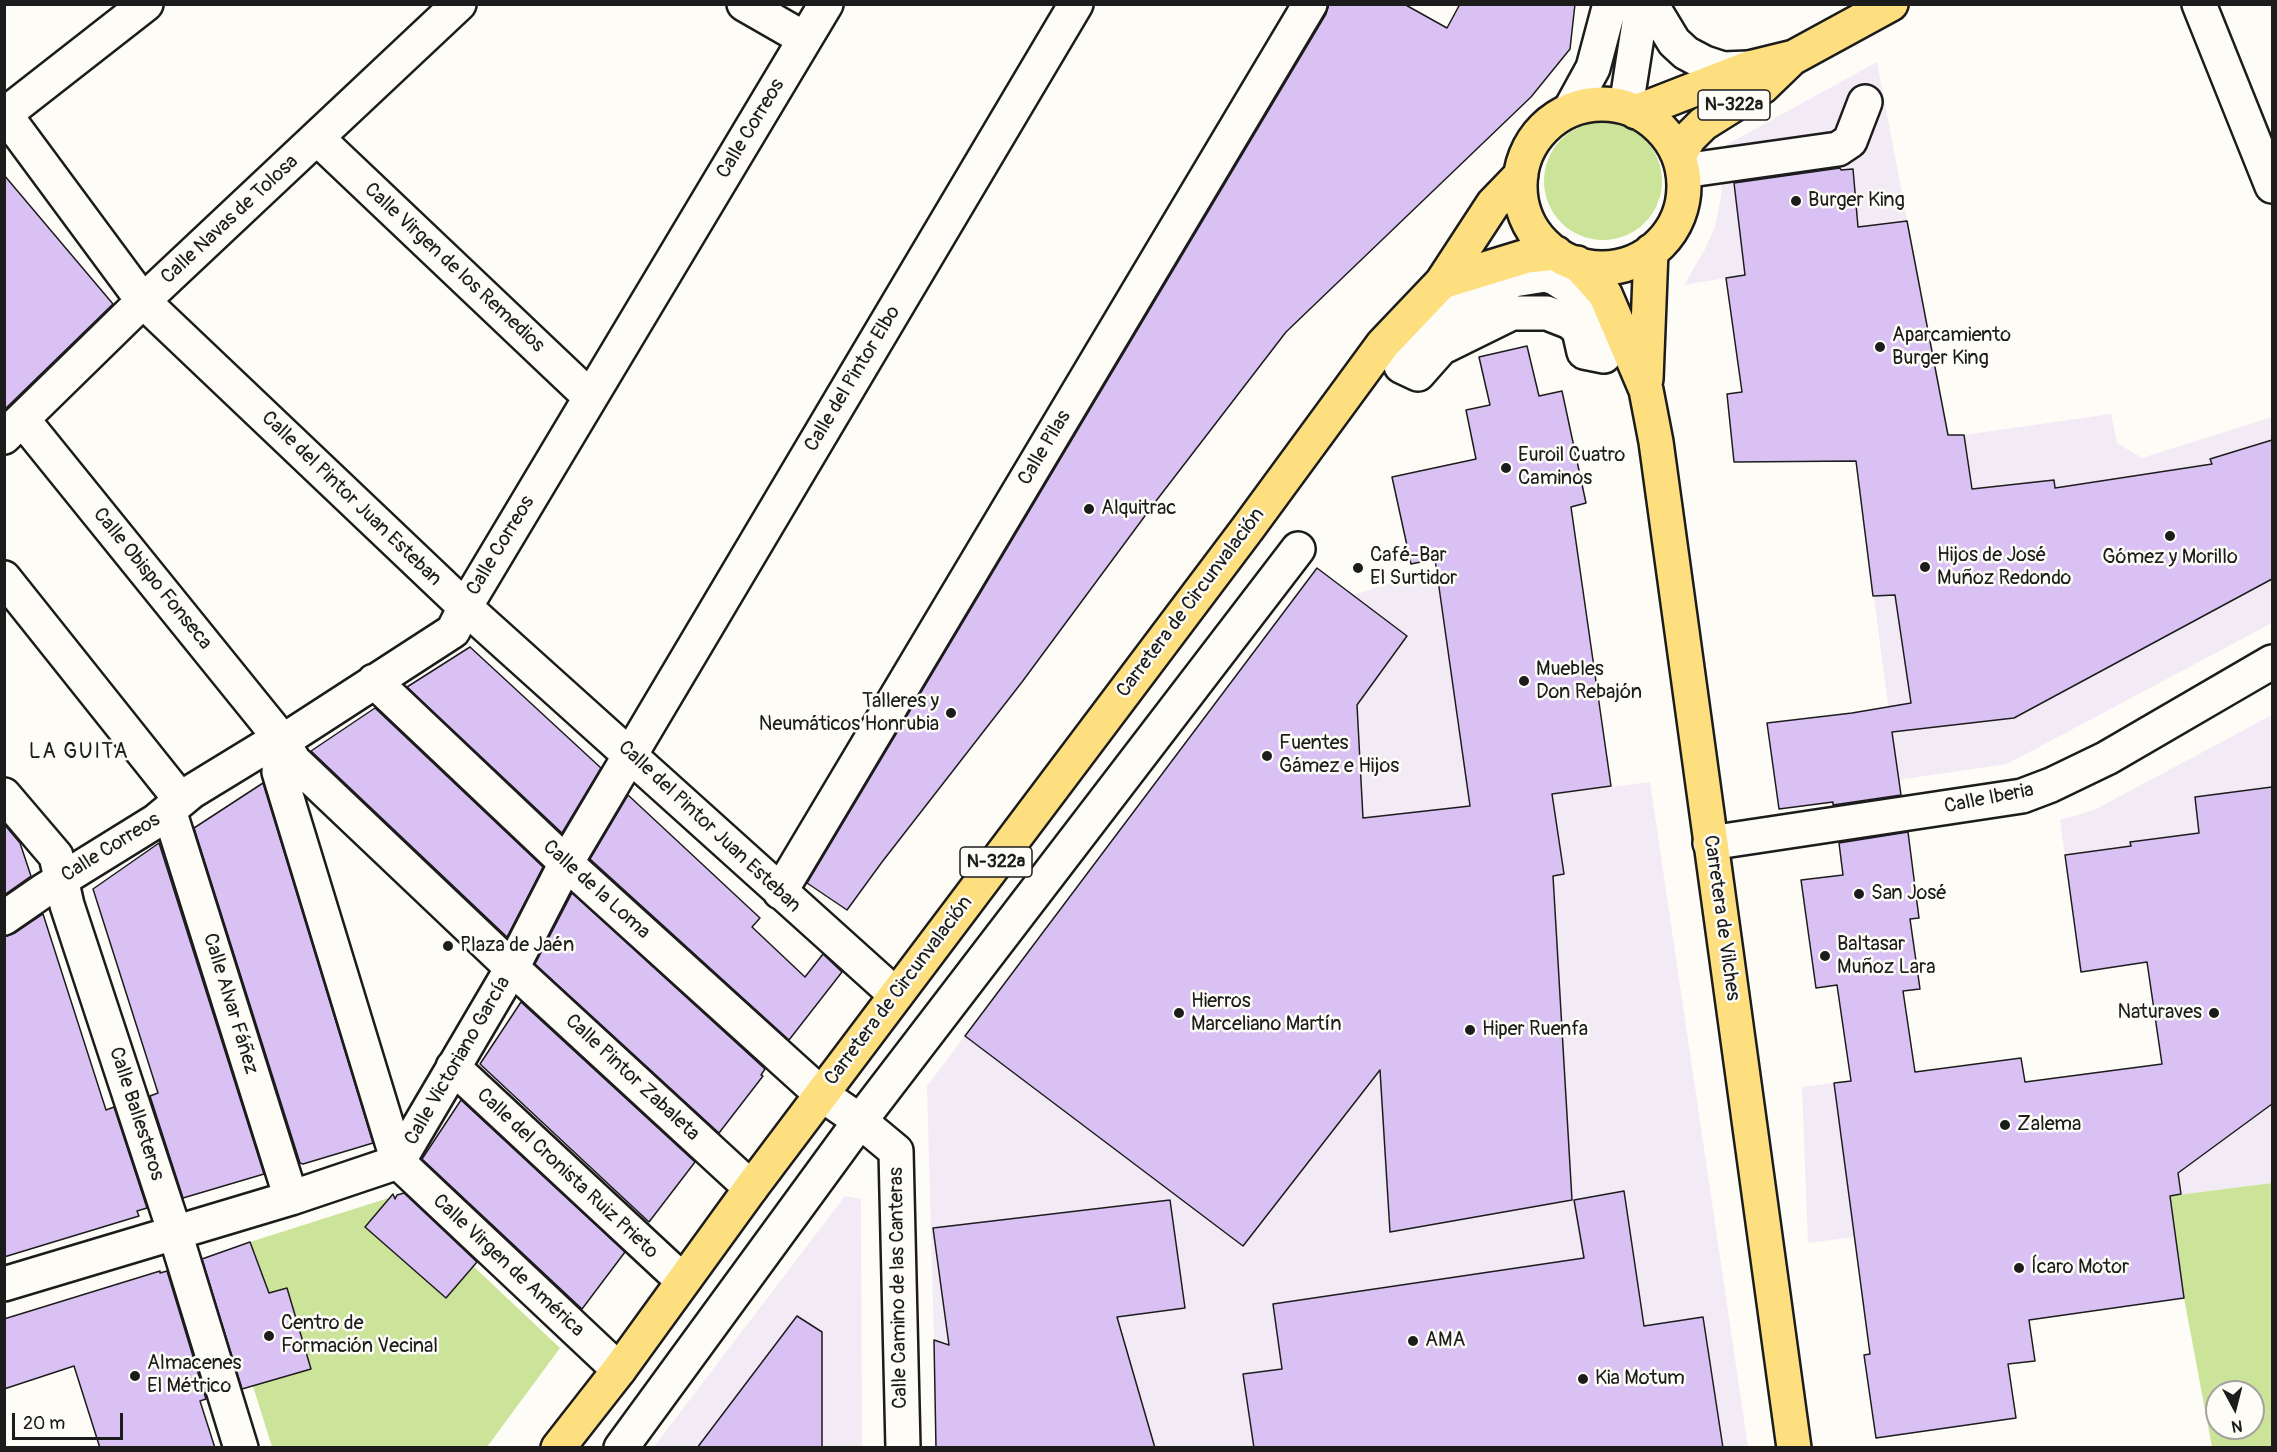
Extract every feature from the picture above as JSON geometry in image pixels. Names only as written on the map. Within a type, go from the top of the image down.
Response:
[{"type":"main road","name":"N-322a","points":[[1681,163],[1662,129],[1650,119],[1631,109],[1604,104],[1581,107],[1570,110],[1550,122],[1537,136],[1527,153],[1521,175],[1522,203],[1531,226],[1542,241],[1567,258],[1595,267],[1618,266],[1636,260],[1651,251],[1668,235],[1679,215],[1684,193],[1681,163],[1689,138],[1703,124],[1762,87],[1794,57],[1891,4]]},
{"type":"main road","name":"N-322a","points":[[1631,109],[1749,68],[1794,57]]},
{"type":"main road","name":"Carretera de Circunvalación","points":[[558,1448],[619,1370],[682,1280],[1234,547],[1383,344],[1442,282],[1493,204],[1521,175]]},
{"type":"main road","name":"Carretera de Vilches","points":[[1646,390],[1651,251]]},
{"type":"main road","name":"Carretera de Circunvalación","points":[[1442,282],[1527,256],[1567,258]]},
{"type":"main road","name":"Carretera de Vilches","points":[[1567,258],[1605,294],[1646,390],[1656,442],[1794,1448]]},
{"type":"street","points":[[5,114],[146,4]]},
{"type":"street","name":"Calle Navas de Tolosa","points":[[14,428],[143,301],[459,4]]},
{"type":"street","points":[[744,4],[805,39]]},
{"type":"street","name":"Calle Correos","points":[[4,918],[156,821],[175,805],[263,748],[294,734],[453,631],[465,607],[826,4]]},
{"type":"street","name":"Calle del Pintor Elbo","points":[[630,754],[1076,4]]},
{"type":"street","name":"Calle Pilas","points":[[780,892],[1310,4]]},
{"type":"street","points":[[1570,110],[1593,68],[1610,4]]},
{"type":"street","points":[[1631,109],[1642,4]]},
{"type":"street","points":[[1651,4],[1674,42],[1686,53],[1723,69],[1749,68]]},
{"type":"street","points":[[2199,4],[2272,186]]},
{"type":"street","points":[[1681,163],[1838,149],[1850,141],[1866,102]]},
{"type":"street","name":"Calle del Pintor Juan Esteban","points":[[5,114],[143,301],[465,607],[896,995]]},
{"type":"street","name":"Calle Virgen de los Remedios","points":[[317,138],[590,397]]},
{"type":"street","points":[[1536,276],[1555,278],[1583,296],[1594,314],[1604,356],[1584,352],[1579,330],[1570,322],[1547,312],[1512,313],[1441,348],[1418,374],[1401,366],[1467,303],[1501,284],[1536,276]]},
{"type":"street","name":"Calle Obispo Fonseca","points":[[14,428],[281,740]]},
{"type":"street","points":[[621,1448],[860,1121],[1298,549]]},
{"type":"street","name":"Calle Alvar Fáñez","points":[[4,578],[175,805],[291,1198]]},
{"type":"street","name":"Calle Iberia","points":[[1710,843],[2022,796],[2051,786],[2107,758],[2272,662]]},
{"type":"street","name":"Calle de la Loma","points":[[374,681],[566,863],[821,1094]]},
{"type":"street","points":[[281,740],[294,761],[512,968]]},
{"type":"street","points":[[281,740],[279,772],[398,1162]]},
{"type":"street","name":"Calle Victoriano García","points":[[4,1284],[291,1198],[398,1162],[512,968],[566,863],[630,754]]},
{"type":"street","name":"Calle Ballesteros","points":[[4,795],[56,856],[67,905],[175,1233],[241,1448]]},
{"type":"street","name":"Calle Pintor Zabaleta","points":[[512,968],[751,1188]]},
{"type":"street","name":"Calle del Cronista Ruiz Prieto","points":[[453,1067],[682,1280]]},
{"type":"street","name":"Calle Camino de las Canteras","points":[[821,1094],[860,1121],[896,1151],[903,1448]]},
{"type":"street","name":"Calle Virgen de América","points":[[398,1162],[619,1370]]},
{"type":"shaded area","points":[[1877,62],[1948,435],[1964,435],[2111,414],[2117,443],[2142,458],[2272,417],[2272,623],[2007,764],[1898,780],[1856,461],[1796,266],[1684,285],[1715,227],[1721,196],[1724,146]]},
{"type":"shaded area","points":[[1436,569],[1470,805],[1650,782],[1748,1447],[1155,1447],[1123,1337],[1053,1363],[934,1340],[927,1086],[1316,570],[1353,595]]},
{"type":"shaded area","points":[[2272,715],[2272,1183],[1808,1243],[1802,1087],[2021,1058],[2025,1082],[2162,1064],[2147,962],[2081,972],[2060,820],[2094,810]]},
{"type":"shaded area","points":[[845,1196],[861,1199],[862,1447],[653,1448]]},
{"type":"green space","points":[[1603,122],[1626,126],[1645,139],[1658,158],[1662,181],[1658,204],[1645,223],[1626,236],[1603,240],[1580,236],[1561,223],[1548,204],[1544,181],[1548,158],[1561,139],[1580,126]]},
{"type":"green space","points":[[2272,1183],[2272,1447],[2212,1447],[2211,1440],[2265,1440],[2265,1380],[2205,1380],[2205,1410],[2184,1298],[2170,1196]]},
{"type":"green space","points":[[398,1195],[560,1348],[487,1447],[272,1447],[253,1386],[311,1368],[287,1288],[227,1304],[262,1275],[250,1242]]},
{"type":"building","points":[[1329,4],[1404,4],[1447,28],[1460,4],[1575,4],[1570,49],[1531,97],[1286,332],[847,910],[807,883],[1326,14]]},
{"type":"building","points":[[1840,168],[1841,170],[1853,169],[1858,227],[1907,221],[1948,435],[1964,435],[1972,489],[2054,480],[2055,488],[2212,464],[2210,459],[2272,440],[2272,579],[2014,718],[1892,732],[1901,795],[1833,805],[1833,802],[1779,809],[1767,723],[1911,703],[1895,595],[1873,596],[1856,461],[1734,462],[1727,394],[1742,392],[1726,278],[1745,275],[1734,183]]},
{"type":"building","points":[[4,175],[113,304],[4,410]]},
{"type":"building","points":[[1527,346],[1539,396],[1562,391],[1586,503],[1571,507],[1611,786],[1552,794],[1564,874],[1553,876],[1572,1200],[1390,1232],[1380,1070],[1243,1246],[965,1036],[1317,568],[1407,636],[1357,705],[1363,818],[1470,806],[1435,559],[1411,564],[1392,477],[1476,459],[1466,410],[1490,405],[1479,357]]},
{"type":"building","points":[[470,647],[601,768],[562,833],[407,687]]},
{"type":"building","points":[[375,708],[543,867],[507,937],[311,751]]},
{"type":"building","points":[[263,783],[373,1143],[303,1164],[300,1163],[194,828]]},
{"type":"building","points":[[2272,787],[2272,1104],[2178,1173],[2181,1194],[2170,1196],[2184,1298],[2029,1320],[2035,1361],[2008,1364],[2016,1418],[1876,1438],[1864,1355],[1870,1354],[1834,1083],[1851,1081],[1837,985],[1816,988],[1801,880],[1843,875],[1839,843],[1908,832],[1919,918],[1910,919],[1920,989],[1903,991],[1915,1072],[2021,1058],[2025,1082],[2162,1064],[2147,962],[2081,972],[2065,855],[2131,846],[2130,842],[2199,833],[2195,797]]},
{"type":"building","points":[[628,795],[760,918],[752,927],[805,977],[823,954],[842,972],[789,1040],[590,859]]},
{"type":"building","points":[[4,824],[20,843],[31,876],[4,895]]},
{"type":"building","points":[[159,843],[264,1174],[183,1198],[150,1096],[158,1093],[93,889]]},
{"type":"building","points":[[572,893],[765,1069],[761,1075],[763,1076],[719,1133],[535,964]]},
{"type":"building","points":[[43,914],[106,1110],[114,1107],[147,1208],[137,1211],[139,1216],[4,1257],[4,937],[15,933]]},
{"type":"building","points":[[521,1002],[695,1162],[649,1222],[480,1064]]},
{"type":"building","points":[[461,1100],[625,1252],[582,1309],[422,1159]]},
{"type":"building","points":[[1624,1191],[1644,1326],[1703,1317],[1723,1448],[1254,1448],[1243,1374],[1282,1369],[1273,1304],[1584,1258],[1574,1200]]},
{"type":"building","points":[[404,1193],[477,1262],[446,1298],[365,1227],[393,1194],[395,1199],[397,1195]]},
{"type":"building","points":[[1170,1200],[1185,1308],[1117,1317],[1155,1448],[936,1448],[934,1340],[949,1345],[933,1228]]},
{"type":"building","points":[[250,1242],[269,1293],[287,1288],[311,1369],[242,1389],[202,1259]]},
{"type":"building","name":"Almacenes El Métrico","points":[[160,1271],[160,1273],[167,1271],[206,1399],[200,1401],[215,1448],[100,1448],[74,1366],[4,1389],[4,1319]]},
{"type":"building","points":[[797,1316],[822,1332],[822,1448],[697,1448]]},
{"type":"place","name":"Burger King","points":[[1796,201]]},
{"type":"place","name":"Aparcamiento Burger King","points":[[1880,347]]},
{"type":"place","name":"Euroil Cuatro Caminos","points":[[1506,468]]},
{"type":"place","name":"Alquitrac","points":[[1089,509]]},
{"type":"place","name":"Gómez y Morillo","points":[[2170,536]]},
{"type":"place","name":"Hijos de José Muñoz Redondo","points":[[1925,567]]},
{"type":"place","name":"Café-Bar El Surtidor","points":[[1358,568]]},
{"type":"place","name":"Muebles Don Rebajón","points":[[1524,681]]},
{"type":"place","name":"Talleres y Neumáticos Honrubia","points":[[951,713]]},
{"type":"place","name":"Fuentes Gámez e Hijos","points":[[1267,756]]},
{"type":"place","name":"San José","points":[[1859,894]]},
{"type":"place","name":"Plaza de Jaén","points":[[448,946]]},
{"type":"place","name":"Baltasar Muñoz Lara","points":[[1825,956]]},
{"type":"place","name":"Hierros Marceliano Martín","points":[[1179,1013]]},
{"type":"place","name":"Naturaves","points":[[2214,1013]]},
{"type":"place","name":"Hiper Ruenfa","points":[[1470,1030]]},
{"type":"place","name":"Zalema","points":[[2005,1125]]},
{"type":"place","name":"Ícaro Motor","points":[[2019,1268]]},
{"type":"place","name":"Centro de Formación Vecinal","points":[[269,1336]]},
{"type":"place","name":"AMA","points":[[1413,1341]]},
{"type":"place","name":"Almacenes El Métrico","points":[[135,1376]]},
{"type":"place","name":"Kia Motum","points":[[1583,1379]]},
{"type":"district","name":"LA GUITA","points":[[79,753]]}]
